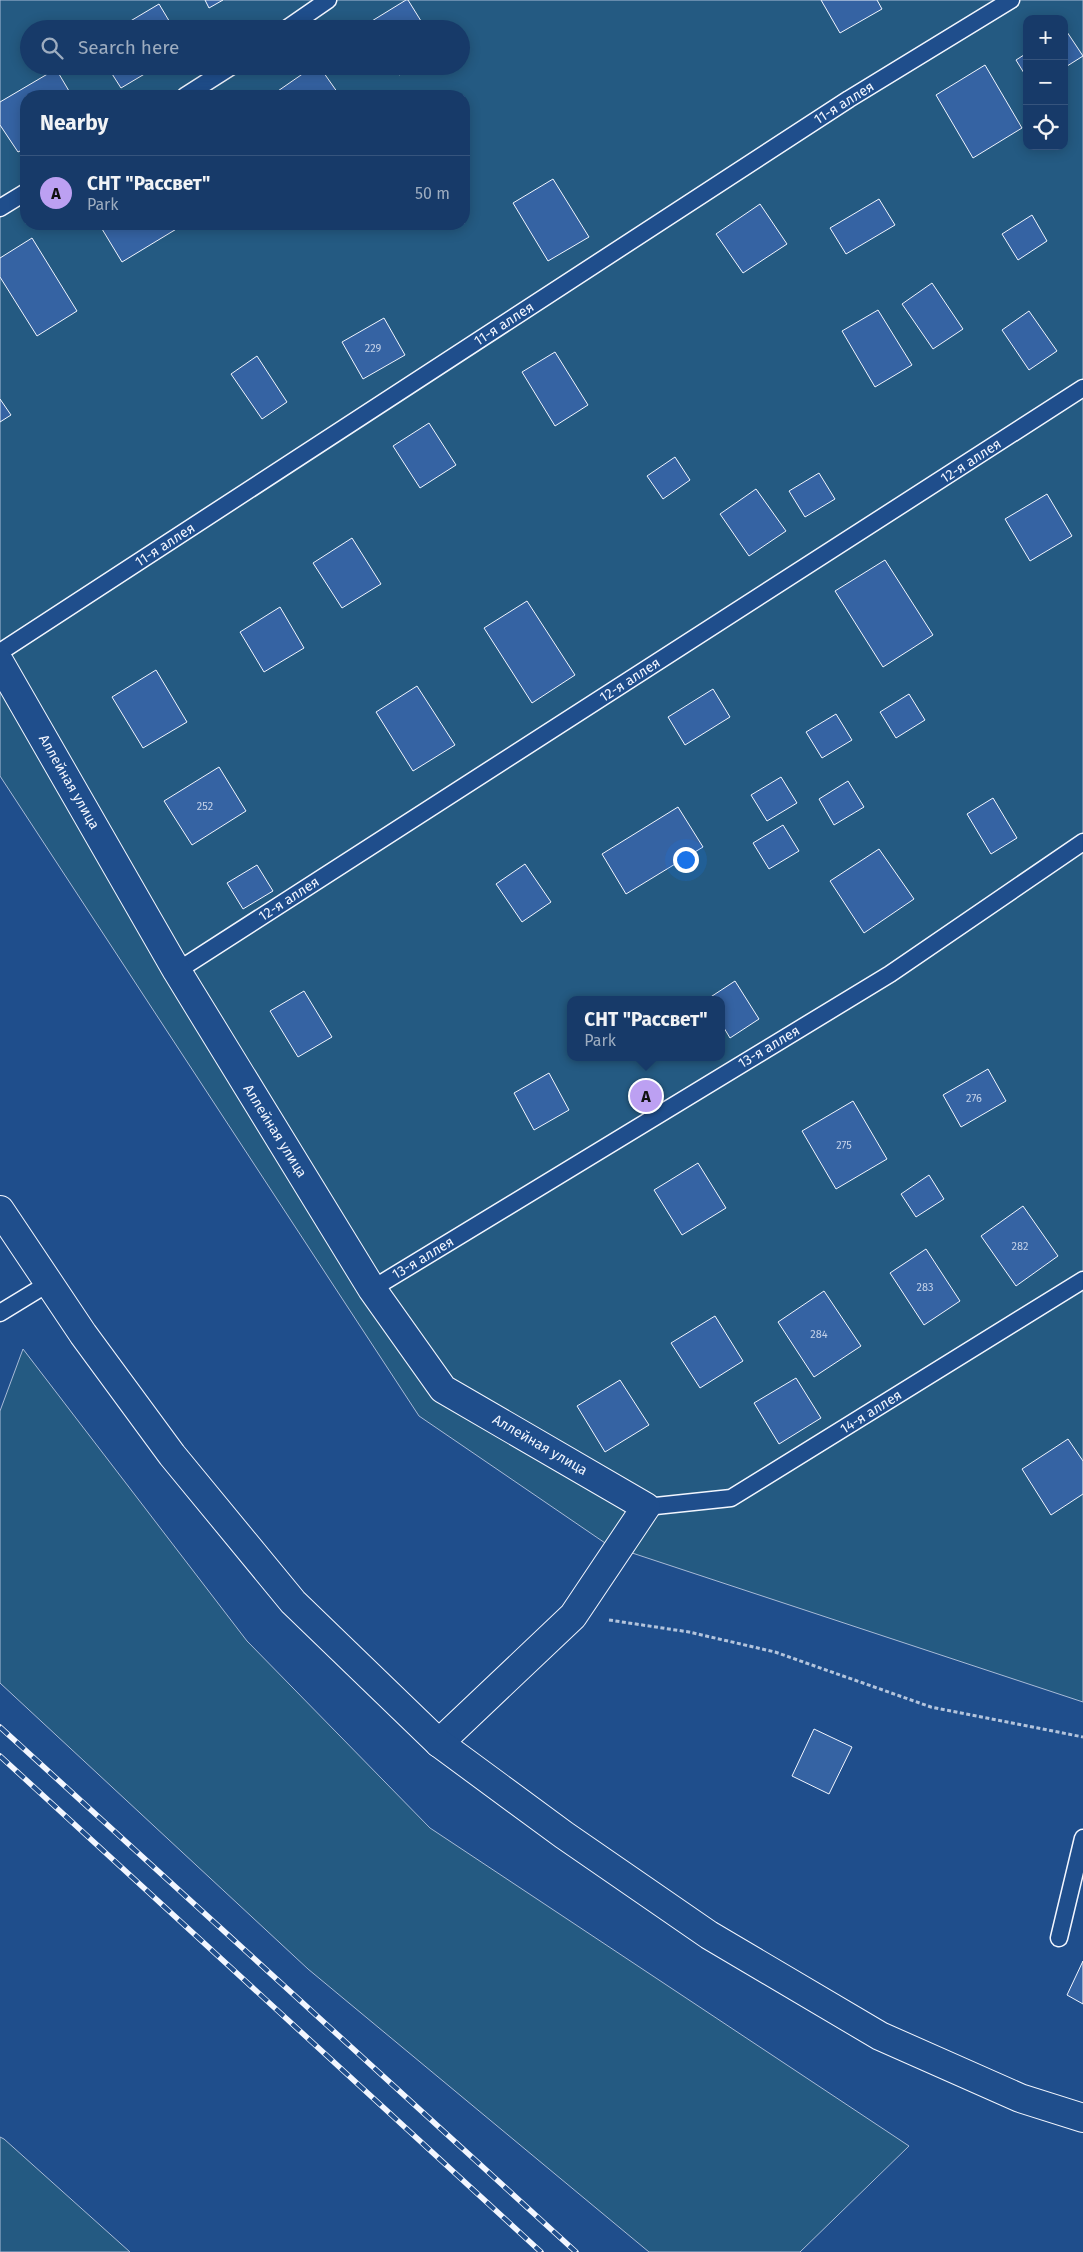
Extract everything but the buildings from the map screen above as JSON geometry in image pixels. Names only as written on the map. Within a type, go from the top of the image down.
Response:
[{"type":"street","name":"Аллейная улица","points":[[0,663],[177,971],[372,1289],[443,1388],[646,1507]]},
{"type":"street","points":[[0,1210],[82,1334],[172,1455],[293,1602],[439,1743],[564,1835],[709,1935],[872,2030],[1020,2098],[1083,2118]]},
{"type":"street","points":[[439,1743],[573,1616],[646,1507]]},
{"type":"lane","points":[[299,20],[328,0]]},
{"type":"lane","name":"11-я аллея","points":[[0,652],[832,110],[1011,0]]},
{"type":"lane","points":[[194,90],[218,75]]},
{"type":"lane","points":[[0,208],[20,196]]},
{"type":"lane","name":"12-я аллея","points":[[177,971],[1083,388]]},
{"type":"lane","name":"13-я аллея","points":[[372,1289],[890,974],[1083,842]]},
{"type":"lane","name":"14-я аллея","points":[[646,1507],[731,1498],[1083,1280]]},
{"type":"lane","points":[[0,1313],[49,1283]]},
{"type":"lane","points":[[1060,1938],[1083,1838]]},
{"type":"path","points":[[573,1616],[689,1632],[775,1652],[931,1708],[1083,1737]]},
{"type":"shaded area","points":[[0,0],[1083,0],[1083,1702],[608,1545],[419,1416],[0,776]]},
{"type":"shaded area","points":[[23,1349],[247,1641],[430,1828],[909,2146],[800,2252],[649,2252],[308,1969],[0,1683],[0,1411]]},
{"type":"shaded area","points":[[0,2137],[4,2139],[130,2252],[0,2252]]},
{"type":"railway","points":[[0,1727],[576,2252]]},
{"type":"railway","points":[[0,1756],[541,2252]]},
{"type":"place","name":"СНТ \"Рассвет\"","points":[[646,1096]]}]
